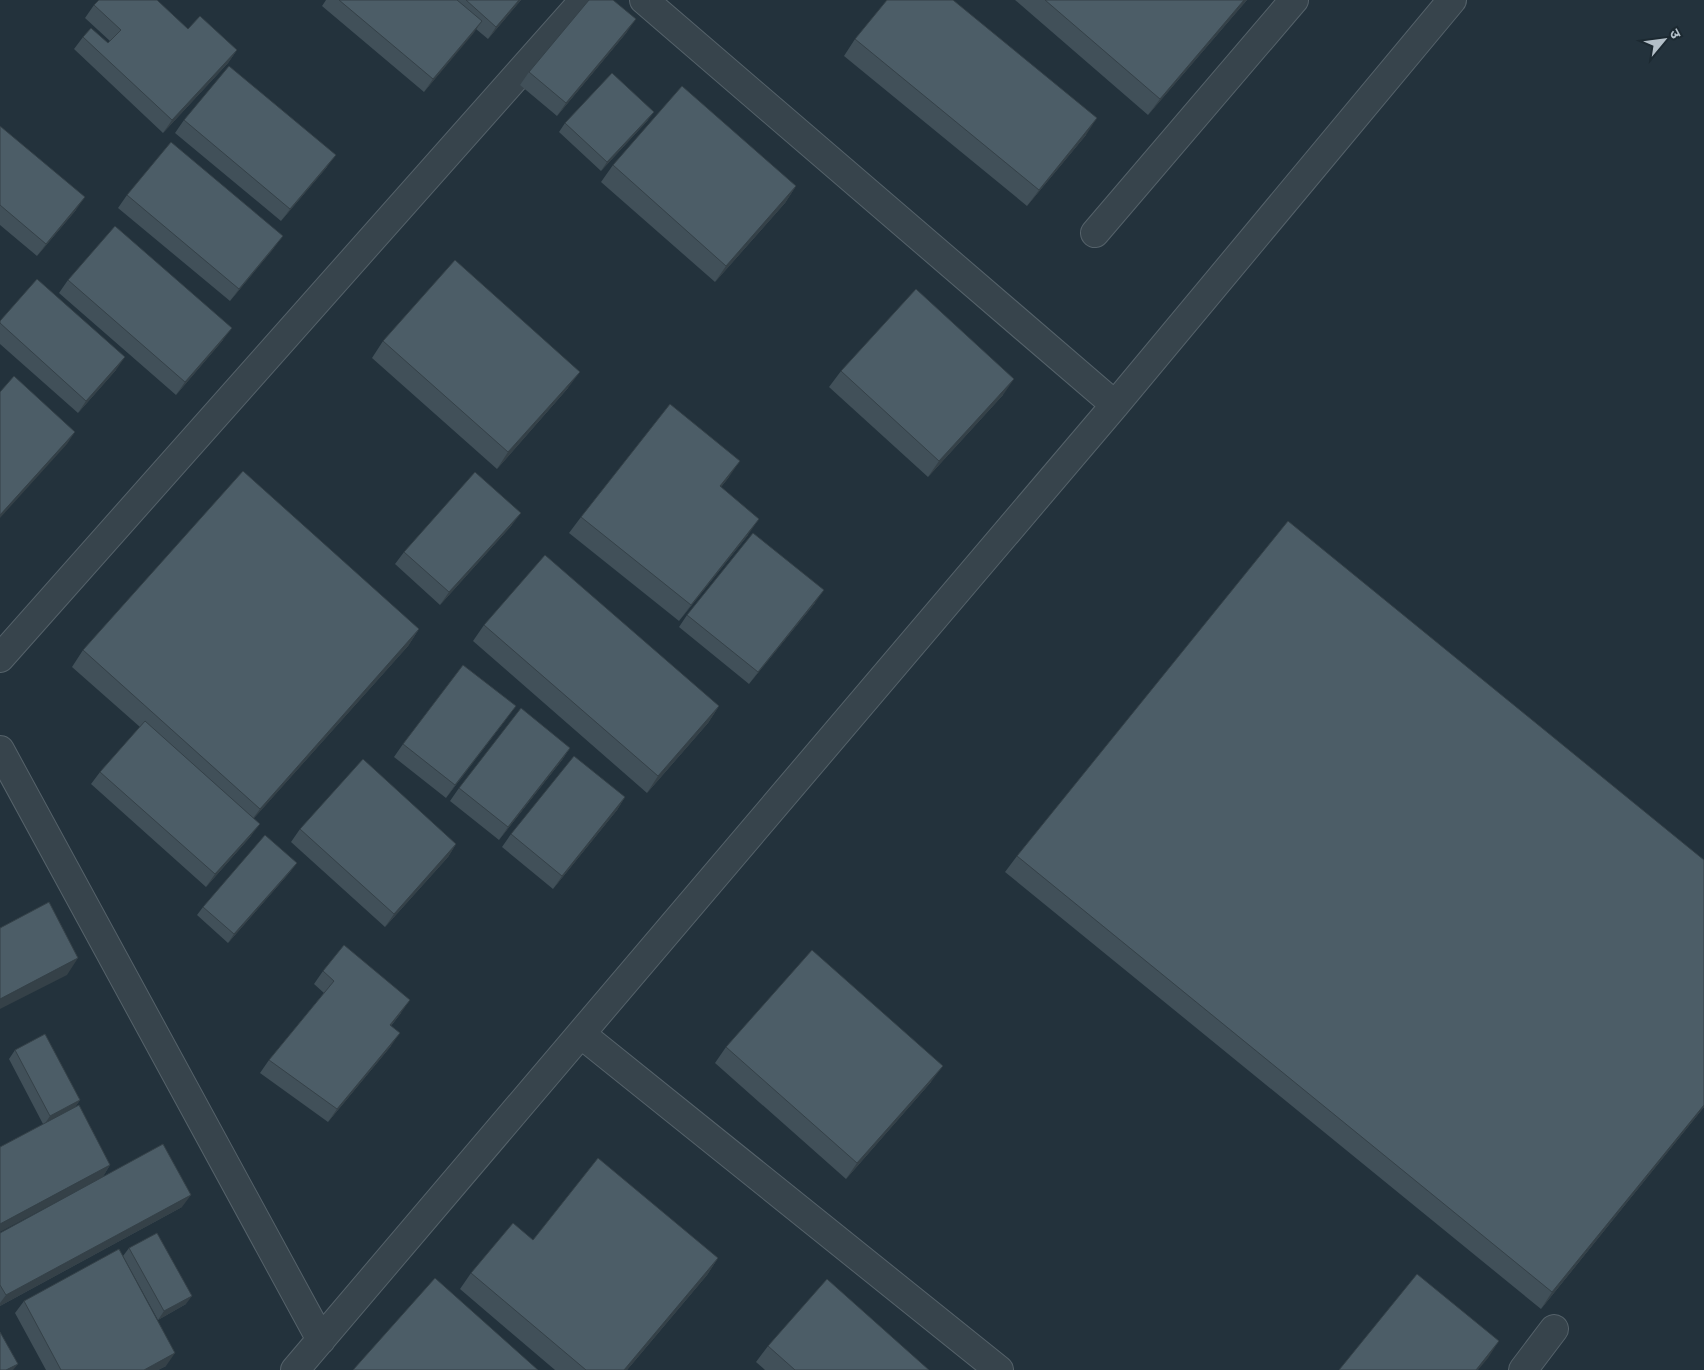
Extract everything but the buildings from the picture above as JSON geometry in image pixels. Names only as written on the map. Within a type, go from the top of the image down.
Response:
[{"type":"street","points":[[0,658],[584,0]]},
{"type":"street","points":[[644,0],[1115,405]]},
{"type":"street","points":[[1095,234],[1294,0]]},
{"type":"street","points":[[295,1370],[1115,405],[1452,0]]},
{"type":"street","points":[[0,750],[322,1340]]},
{"type":"street","points":[[581,1034],[999,1370]]},
{"type":"street","points":[[1523,1370],[1554,1329]]}]
